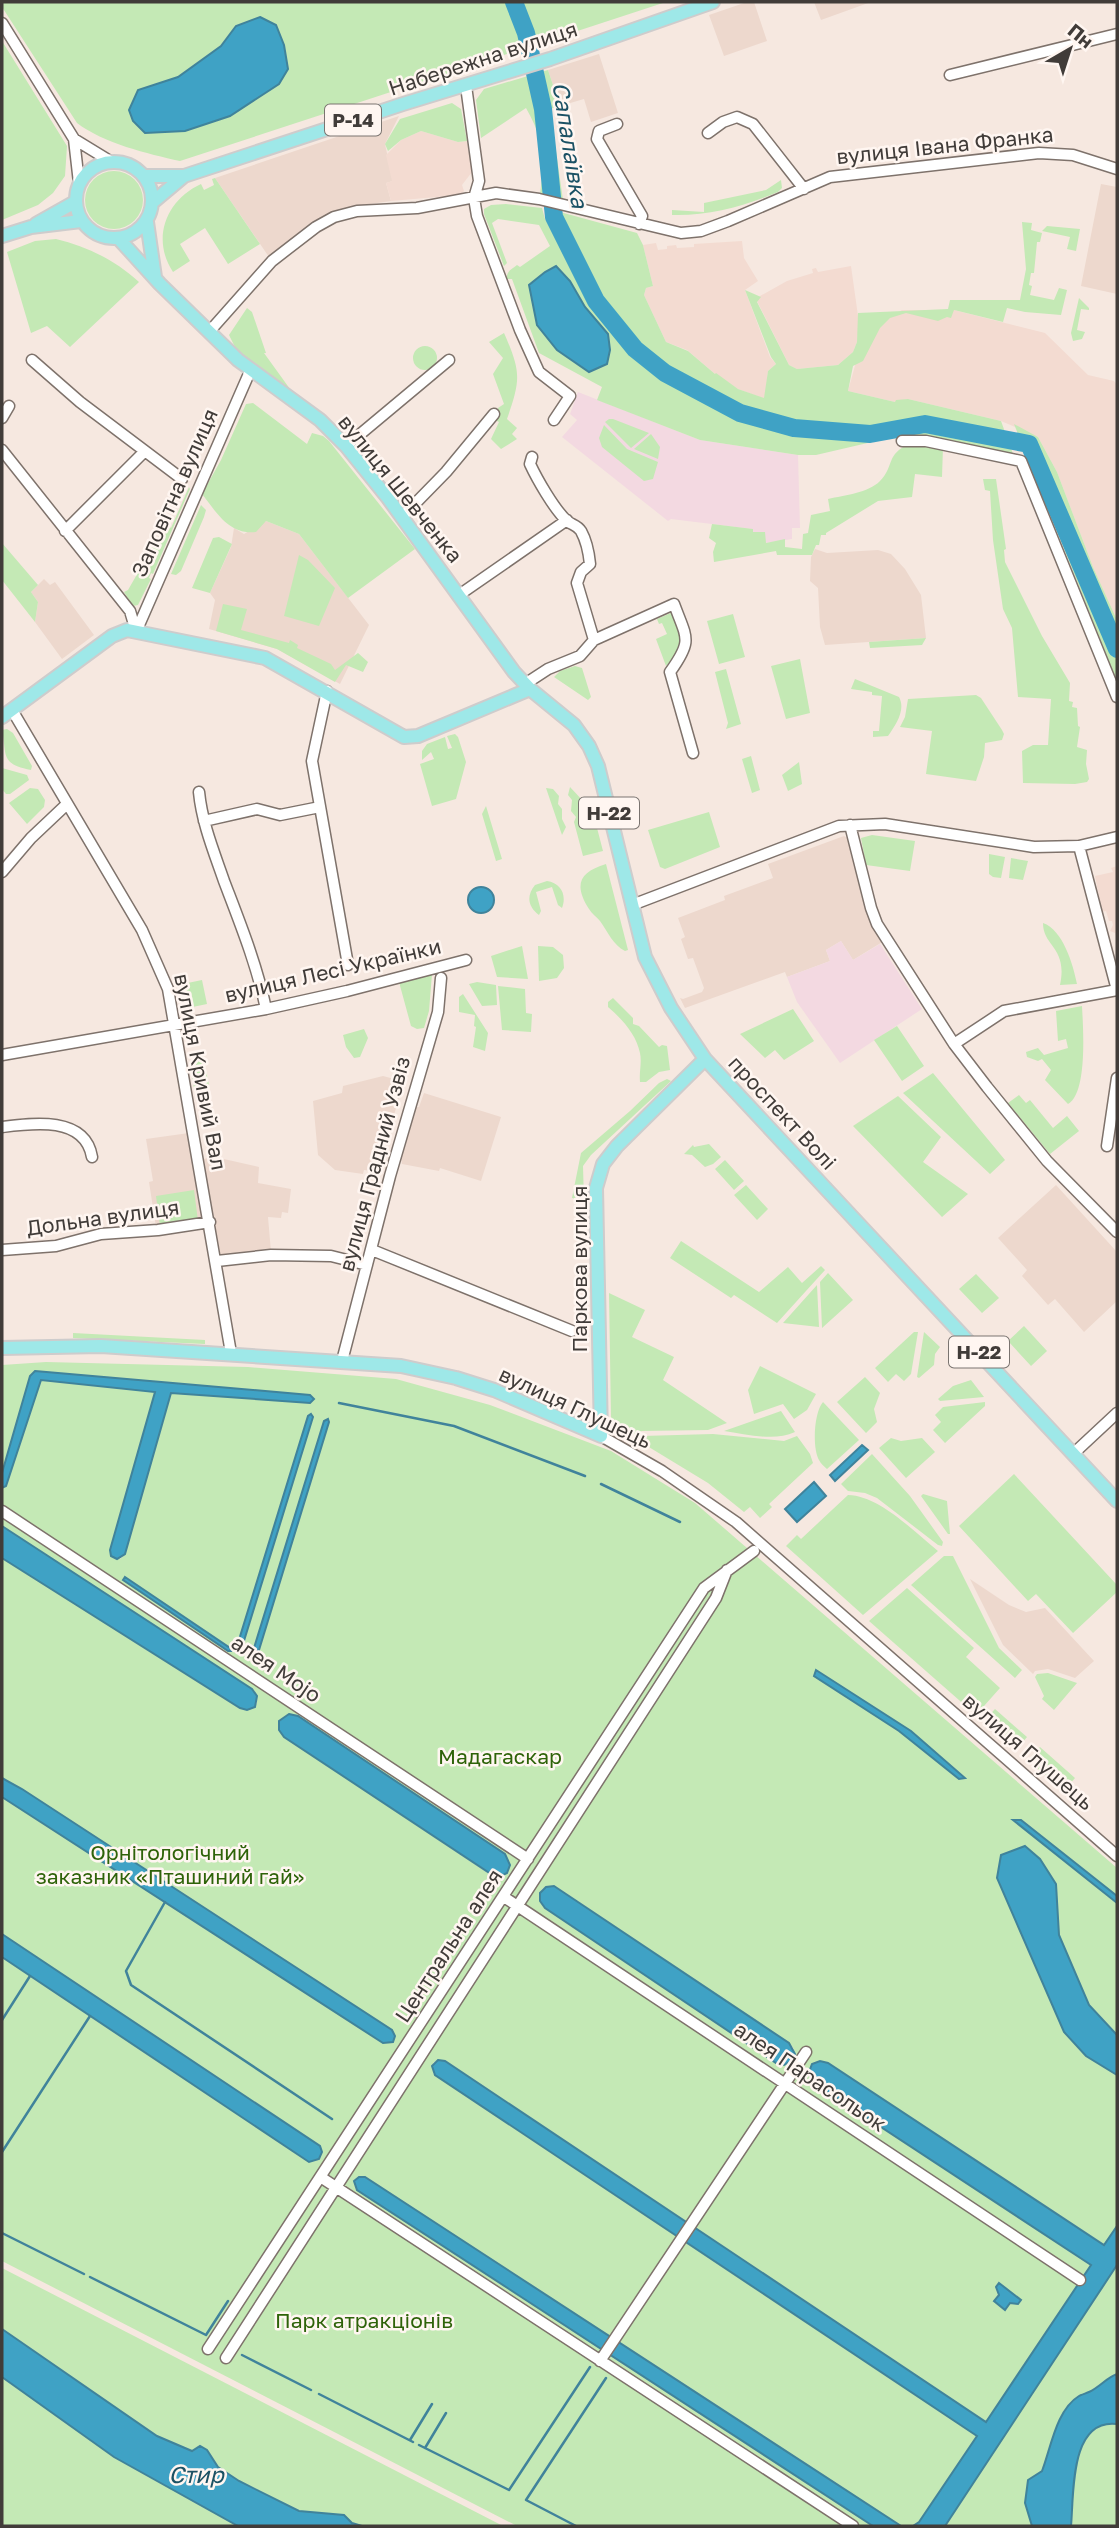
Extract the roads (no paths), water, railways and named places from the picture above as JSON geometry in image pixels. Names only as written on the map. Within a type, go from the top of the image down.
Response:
[{"type":"main road","name":"Набережна вулиця","points":[[145,176],[184,176],[522,68],[713,2]]},
{"type":"main road","points":[[2,236],[31,227],[81,222],[75,202],[79,183],[91,168],[110,161],[129,164],[145,176],[151,188],[153,202],[147,222],[155,278]]},
{"type":"main road","name":"Набережна вулиця","points":[[153,202],[184,176]]},
{"type":"main road","points":[[31,227],[75,202]]},
{"type":"main road","name":"Н-22","points":[[81,222],[98,236],[119,239]]},
{"type":"main road","points":[[119,239],[135,233],[147,222]]},
{"type":"main road","name":"вулиця Шевченка","points":[[119,239],[209,332],[251,369],[320,421],[345,446],[402,517],[527,687]]},
{"type":"main road","points":[[5,713],[112,636],[127,630],[265,659],[327,691],[404,737],[418,736],[527,687]]},
{"type":"main road","name":"проспект Волі","points":[[527,687],[574,725],[589,746],[598,766],[645,957],[671,1008],[705,1059],[1117,1501]]},
{"type":"main road","name":"Паркова вулиця","points":[[601,1436],[596,1188],[599,1173],[617,1146],[705,1059]]},
{"type":"main road","name":"вулиця Глушець","points":[[2,1348],[101,1346],[401,1366],[456,1378],[494,1390],[601,1436]]},
{"type":"street","points":[[2,23],[74,139],[79,183]]},
{"type":"street","points":[[950,75],[1117,34]]},
{"type":"street","points":[[466,86],[479,181],[474,198],[477,216],[520,330],[539,372],[570,396],[554,420]]},
{"type":"street","points":[[708,133],[723,122],[737,117],[753,124],[804,189]]},
{"type":"street","points":[[617,124],[599,131],[597,139],[642,216],[639,224]]},
{"type":"street","points":[[74,139],[110,161]]},
{"type":"street","name":"вулиця Івана Франка","points":[[209,332],[272,261],[316,227],[334,217],[357,211],[417,208],[496,193],[539,199],[681,233],[701,231],[830,177],[1039,153],[1073,155],[1117,169]]},
{"type":"street","name":"Заповітна вулиця","points":[[32,360],[80,402],[182,479]]},
{"type":"street","points":[[345,446],[449,360]]},
{"type":"street","name":"Заповітна вулиця","points":[[136,632],[251,369]]},
{"type":"street","points":[[2,418],[9,405]]},
{"type":"street","points":[[402,517],[446,472],[494,414]]},
{"type":"street","points":[[902,441],[926,440],[1021,461],[1117,696]]},
{"type":"street","points":[[2,450],[130,611],[136,632]]},
{"type":"street","points":[[65,531],[144,452]]},
{"type":"street","points":[[532,457],[532,469],[567,520],[580,529],[590,564],[578,577],[577,583],[594,640]]},
{"type":"street","points":[[459,595],[567,520]]},
{"type":"street","points":[[527,687],[553,666],[580,656],[594,640],[674,604],[687,640],[684,652],[670,672],[693,753]]},
{"type":"street","points":[[327,691],[312,755],[348,965]]},
{"type":"street","name":"вулиця Кривий Вал","points":[[5,713],[67,804],[149,943],[168,989],[232,1353]]},
{"type":"street","points":[[199,792],[204,821],[259,975],[266,1009]]},
{"type":"street","points":[[2,872],[31,838],[67,804]]},
{"type":"street","points":[[204,821],[257,809],[281,815],[320,807]]},
{"type":"street","points":[[632,905],[839,826],[885,824],[1034,847],[1079,846],[1117,837]]},
{"type":"street","points":[[850,825],[877,924],[954,1044],[1060,1174],[1117,1231]]},
{"type":"street","points":[[954,1044],[1004,1011],[1117,990],[1079,846]]},
{"type":"street","name":"вулиця Лесі Українки","points":[[2,1055],[266,1009],[466,960]]},
{"type":"street","name":"вулиця Градний Узвіз","points":[[342,1361],[394,1164],[438,1012],[441,978]]},
{"type":"street","points":[[1107,1146],[1117,1078]]},
{"type":"street","points":[[2,1127],[62,1125],[80,1133],[90,1146],[92,1157]]},
{"type":"street","name":"Дольна вулиця","points":[[2,1250],[55,1245],[101,1234],[158,1230],[210,1222]]},
{"type":"street","points":[[372,1250],[572,1331]]},
{"type":"street","points":[[217,1261],[271,1255],[331,1256],[367,1265]]},
{"type":"street","points":[[1073,1454],[1117,1413]]},
{"type":"street","name":"вулиця Глушець","points":[[601,1436],[701,1496],[761,1543],[1117,1856]]},
{"type":"street","name":"алея Mojo","points":[[2,1511],[528,1859]]},
{"type":"street","name":"Центральна алея","points":[[208,2349],[322,2178],[704,1588],[754,1551]]},
{"type":"street","name":"Центральна алея","points":[[215,2339],[229,2353],[639,1719],[716,1598],[728,1569]]},
{"type":"street","points":[[625,1710],[639,1719]]},
{"type":"street","name":"алея Парасольок","points":[[504,1897],[1080,2280]]},
{"type":"street","points":[[426,2017],[441,2027]]},
{"type":"street","points":[[600,2361],[806,2052]]},
{"type":"street","points":[[346,2141],[361,2151]]},
{"type":"street","points":[[322,2178],[853,2526]]},
{"type":"water","points":[[260,17],[276,25],[284,45],[288,69],[279,84],[230,116],[185,131],[145,133],[133,121],[129,110],[138,90],[178,77],[221,46],[236,26]]},
{"type":"water","points":[[556,266],[608,334],[610,350],[607,364],[589,372],[557,350],[537,325],[529,285]]},
{"type":"water","points":[[481,887],[490,891],[494,900],[490,909],[481,913],[472,909],[468,900],[472,891]]},
{"type":"water","points":[[35,1371],[310,1395],[314,1399],[310,1403],[171,1393],[125,1554],[117,1559],[111,1556],[110,1550],[155,1392],[41,1380],[6,1486],[2,1488],[2,1473],[30,1376]]},
{"type":"water","points":[[311,1414],[313,1417],[243,1644],[239,1646],[308,1416]]},
{"type":"water","points":[[328,1419],[259,1650],[256,1651],[254,1648],[324,1421]]},
{"type":"water","points":[[862,1445],[868,1450],[835,1481],[830,1475]]},
{"type":"water","points":[[814,1482],[826,1496],[797,1522],[785,1509]]},
{"type":"water","points":[[2,1526],[252,1689],[257,1696],[255,1707],[247,1710],[240,1708],[2,1558]]},
{"type":"water","points":[[125,1577],[230,1648],[231,1651],[123,1580]]},
{"type":"water","points":[[816,1670],[911,1731],[965,1778],[959,1779],[899,1731],[814,1676]]},
{"type":"water","points":[[289,1714],[298,1716],[505,1854],[510,1865],[507,1873],[499,1877],[491,1874],[284,1737],[279,1730],[279,1721]]},
{"type":"water","points":[[2,1778],[392,2030],[395,2036],[393,2042],[383,2043],[2,1797]]},
{"type":"water","points":[[1013,1820],[1021,1820],[1117,1896],[1117,1903]]},
{"type":"water","points":[[1025,1846],[1040,1859],[1056,1884],[1059,1935],[1089,2005],[1117,2035],[1117,2075],[1086,2056],[1064,2032],[997,1878],[1001,1855]]},
{"type":"water","points":[[554,1886],[789,2043],[795,2054],[791,2061],[784,2065],[776,2063],[545,1908],[540,1901],[540,1893],[546,1887]]},
{"type":"water","points":[[2,1934],[320,2146],[322,2152],[319,2159],[309,2162],[2,1957]]},
{"type":"water","points":[[438,2060],[445,2061],[986,2422],[1091,2265],[814,2083],[809,2072],[812,2064],[820,2061],[828,2063],[1104,2245],[1117,2226],[1117,2265],[945,2526],[913,2526],[919,2522],[977,2436],[435,2075],[432,2066]]},
{"type":"water","points":[[365,2177],[901,2526],[873,2526],[357,2190],[354,2181]]},
{"type":"water","points":[[999,2283],[1021,2300],[1018,2304],[1010,2303],[1005,2310],[994,2301],[999,2295],[996,2287]]},
{"type":"water","name":"Стир","points":[[2,2329],[157,2436],[192,2451],[200,2446],[207,2450],[218,2467],[239,2481],[299,2511],[344,2515],[352,2523],[362,2526],[238,2526],[114,2457],[2,2377]]},
{"type":"water","points":[[1117,2374],[1117,2424],[1101,2425],[1090,2433],[1082,2446],[1074,2479],[1071,2526],[1032,2526],[1025,2503],[1028,2480],[1042,2471],[1055,2430],[1065,2410],[1079,2396]]},
{"type":"waterway","name":"Сапалаївка","points":[[514,2],[526,33],[543,109],[554,217],[596,301],[635,349],[665,373],[740,413],[794,428],[870,434],[925,424],[1029,444],[1117,649]]},
{"type":"waterway","points":[[339,1403],[454,1426],[585,1476]]},
{"type":"waterway","points":[[601,1484],[680,1522]]},
{"type":"waterway","points":[[165,1902],[126,1971],[131,1985],[332,2119]]},
{"type":"waterway","points":[[2,2020],[30,1976]]},
{"type":"waterway","points":[[2,2152],[90,2016]]},
{"type":"waterway","points":[[2,2233],[84,2274]]},
{"type":"waterway","points":[[90,2277],[206,2335],[228,2301]]},
{"type":"waterway","points":[[242,2355],[311,2390]]},
{"type":"waterway","points":[[419,2445],[509,2490],[590,2367]]},
{"type":"waterway","points":[[576,2526],[526,2500],[606,2378]]},
{"type":"waterway","points":[[319,2394],[413,2442]]},
{"type":"waterway","points":[[410,2440],[432,2404]]},
{"type":"waterway","points":[[425,2448],[446,2413]]},
{"type":"park label","name":"Мадагаскар","points":[[500,1757]]},
{"type":"park label","name":"Орнітологічний заказник «Пташиний гай»","points":[[170,1865]]},
{"type":"park label","name":"Парк атракціонів","points":[[364,2321]]}]
